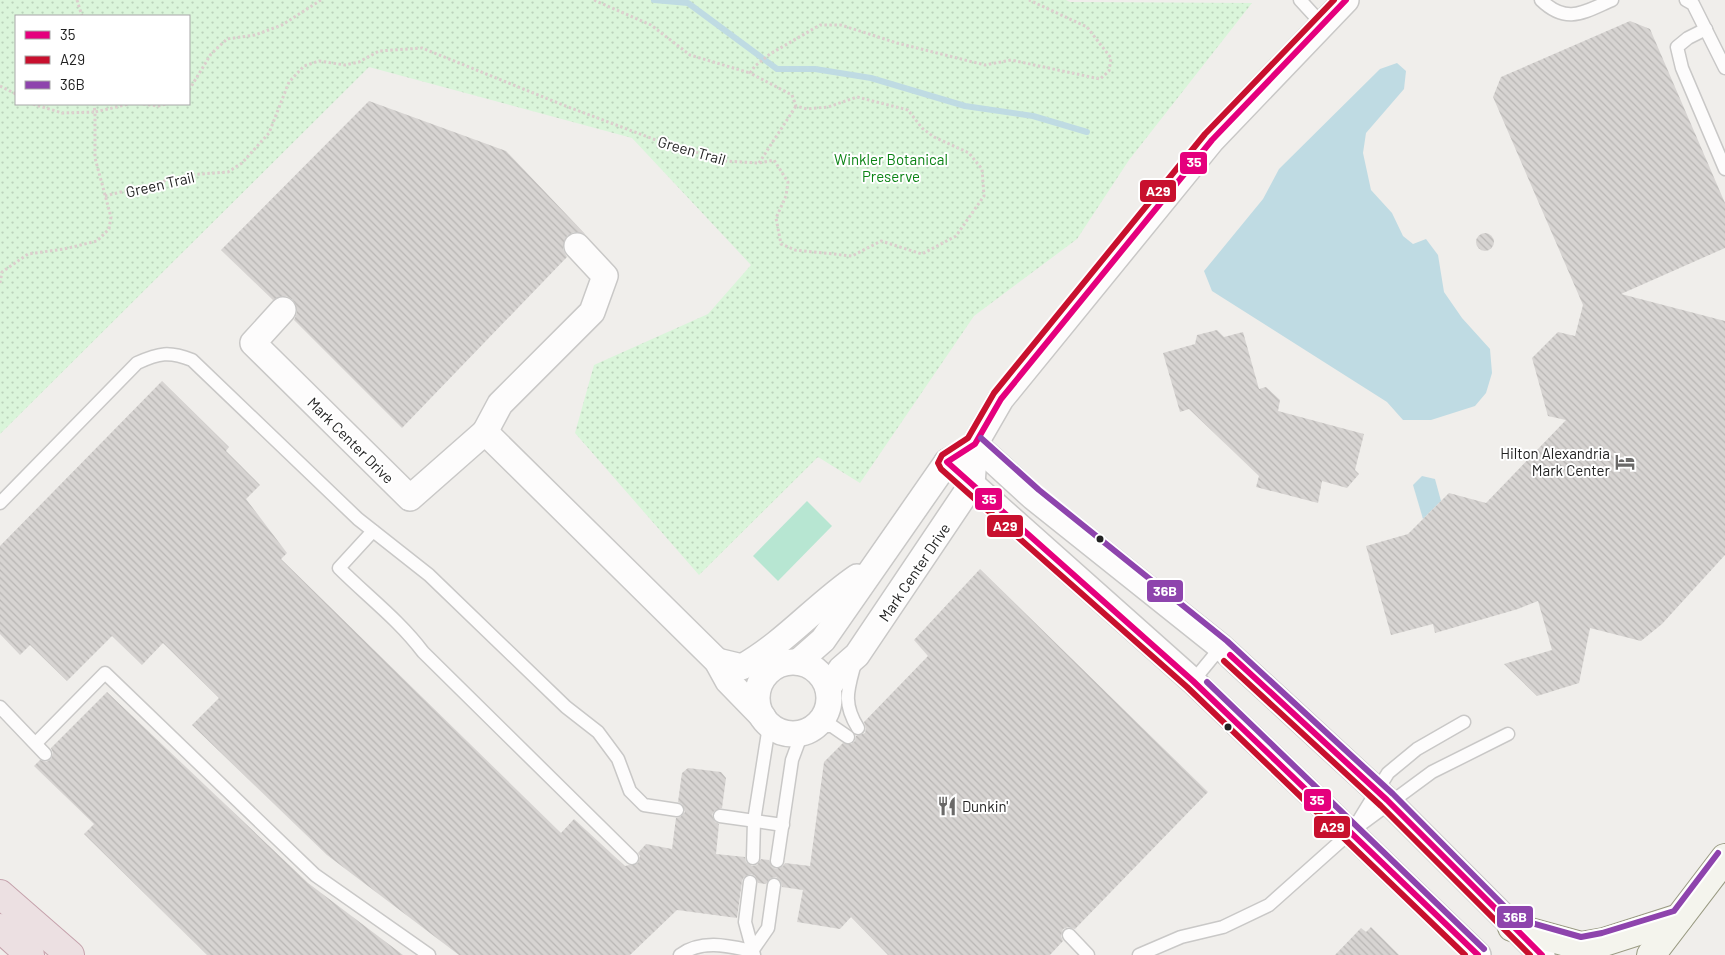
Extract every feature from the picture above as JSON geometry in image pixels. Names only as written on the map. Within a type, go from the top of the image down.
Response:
[{"type":"highway","points":[[0,894],[70,955]]},
{"type":"highway","points":[[0,928],[30,955]]},
{"type":"main road","points":[[1651,955],[1725,858]]},
{"type":"main road","points":[[1512,927],[1581,946],[1604,942],[1679,918]]},
{"type":"street","name":"Mark Center Drive","points":[[828,688],[841,669],[857,655],[972,484],[975,444],[1001,399],[1212,140],[1346,0]]},
{"type":"street","name":"Mark Center Drive","points":[[284,310],[253,343],[410,498],[486,432],[500,404],[592,312],[605,276],[577,246]]},
{"type":"street","points":[[486,432],[717,661],[728,681],[766,722],[788,734],[809,729],[828,709],[828,688],[817,670],[798,662],[778,665],[763,678],[757,698],[766,722]]},
{"type":"street","name":"Mark Center Drive","points":[[798,662],[822,640],[948,462],[975,444]]},
{"type":"street","points":[[975,444],[1032,497],[1221,647],[1384,798],[1542,955]]},
{"type":"street","points":[[948,462],[1193,681],[1352,831],[1478,955]]},
{"type":"street","name":"Mark Center Drive","points":[[717,661],[742,666],[765,654],[815,614],[838,590],[875,564]]},
{"type":"lane","points":[[1300,0],[1322,24]]},
{"type":"lane","points":[[1541,0],[1552,10],[1576,15],[1612,0]]},
{"type":"lane","points":[[1686,0],[1693,4],[1725,68]]},
{"type":"lane","points":[[1706,29],[1688,38],[1677,47],[1682,68],[1725,169]]},
{"type":"lane","points":[[0,503],[136,363],[156,355],[175,354],[192,360],[352,514],[429,574],[566,707],[598,732],[618,759],[630,791],[644,805],[676,810]]},
{"type":"lane","points":[[373,531],[339,568],[372,601],[398,622],[423,652],[632,858]]},
{"type":"lane","points":[[1193,681],[1221,647]]},
{"type":"lane","points":[[857,655],[847,696],[849,714],[858,728]]},
{"type":"lane","points":[[36,743],[105,673],[315,875],[429,955]]},
{"type":"lane","points":[[0,707],[45,754]]},
{"type":"lane","points":[[754,858],[754,821],[766,722]]},
{"type":"lane","points":[[1384,798],[1388,773],[1417,749],[1464,722]]},
{"type":"lane","points":[[777,861],[792,760],[809,729],[832,726],[848,737]]},
{"type":"lane","points":[[1139,955],[1181,937],[1223,927],[1269,904],[1352,831],[1384,798],[1508,734]]},
{"type":"lane","points":[[720,816],[783,825]]},
{"type":"lane","points":[[750,882],[745,922],[753,953]]},
{"type":"lane","points":[[753,953],[768,928],[774,886]]},
{"type":"lane","points":[[1069,935],[1088,955]]},
{"type":"lane","points":[[680,955],[705,945],[726,946],[753,953]]},
{"type":"path","points":[[77,0],[82,15]]},
{"type":"path","points":[[190,88],[211,54],[227,39],[255,35],[282,25],[320,0]]},
{"type":"path","points":[[594,0],[650,25],[690,55],[750,73],[792,95],[796,106],[759,163]]},
{"type":"path","points":[[750,73],[755,66],[770,54],[820,25],[841,25],[897,43],[985,65],[1011,60],[1100,79],[1110,71],[1111,58],[1087,27],[1029,0]]},
{"type":"path","name":"Green Trail","points":[[105,196],[188,176],[228,172],[242,163],[269,134],[289,82],[304,66],[319,61],[345,64],[359,62],[379,51],[422,48],[656,140],[725,161],[759,163],[774,160],[788,182],[786,196],[776,218],[781,244],[795,250],[852,256],[881,242],[922,254],[956,236],[984,196],[982,169],[969,153],[934,137],[922,128],[908,110],[857,97],[828,107],[807,109],[796,106]]},
{"type":"path","points":[[0,86],[15,94]]},
{"type":"path","points":[[36,105],[62,113],[95,112],[125,105]]},
{"type":"path","points":[[0,284],[2,272],[28,254],[64,249],[97,240],[110,230],[111,217],[94,158],[94,105]]},
{"type":"green space","name":"Winkler Botanical Preserve","points":[[0,0],[1066,0],[1070,2],[1252,3],[1129,160],[1077,239],[974,316],[860,483],[818,457],[699,575],[575,433],[594,365],[708,314],[751,265],[632,138],[369,67],[0,434]]},
{"type":"green space","points":[[807,501],[832,526],[778,581],[753,556]]},
{"type":"water","points":[[1397,63],[1406,71],[1404,89],[1366,133],[1363,153],[1371,190],[1392,213],[1403,236],[1413,244],[1426,239],[1438,255],[1444,292],[1462,318],[1490,349],[1492,373],[1486,393],[1475,406],[1431,420],[1403,420],[1387,402],[1212,291],[1204,271],[1263,199],[1279,169],[1380,69]]},
{"type":"water","points":[[1422,476],[1435,479],[1441,501],[1423,519],[1413,485]]},
{"type":"building","points":[[1630,21],[1650,29],[1725,203],[1725,248],[1621,294],[1725,321],[1725,555],[1662,624],[1641,641],[1590,628],[1579,683],[1537,696],[1504,664],[1552,650],[1538,601],[1518,609],[1435,633],[1433,624],[1391,635],[1366,546],[1408,534],[1449,493],[1486,503],[1566,420],[1548,416],[1532,358],[1558,332],[1575,336],[1583,305],[1493,97],[1501,77]]},
{"type":"building","points":[[369,101],[506,151],[585,234],[574,232],[567,236],[563,249],[567,257],[402,428],[294,320],[297,313],[293,300],[286,296],[273,300],[221,250]]},
{"type":"building","points":[[1485,233],[1491,236],[1494,242],[1491,248],[1485,251],[1479,248],[1476,242],[1479,236]]},
{"type":"building","points":[[1217,330],[1224,337],[1243,332],[1259,389],[1266,387],[1280,400],[1278,411],[1364,434],[1355,470],[1359,474],[1347,488],[1322,481],[1318,503],[1256,487],[1259,476],[1189,409],[1180,412],[1163,353],[1195,344],[1197,335]]},
{"type":"building","points":[[162,381],[229,447],[226,451],[260,485],[246,499],[287,553],[281,559],[561,833],[574,819],[625,866],[638,863],[640,856],[638,853],[646,844],[672,849],[676,818],[685,812],[682,804],[678,802],[682,773],[688,768],[721,772],[726,778],[722,808],[714,811],[712,815],[715,822],[719,824],[716,854],[745,857],[746,862],[752,866],[757,865],[761,859],[769,860],[772,867],[776,869],[785,863],[810,866],[824,762],[843,743],[851,744],[855,741],[856,736],[865,733],[864,722],[928,656],[914,640],[980,569],[1208,792],[1075,929],[1068,927],[1063,929],[1061,936],[1063,941],[1050,955],[888,955],[851,917],[840,929],[797,922],[803,890],[782,887],[781,882],[776,877],[771,878],[766,884],[758,883],[755,876],[751,874],[744,877],[742,881],[737,918],[677,910],[630,955],[459,955],[327,855],[192,725],[219,698],[163,643],[142,665],[112,636],[67,681],[30,645],[20,655],[0,634],[0,546]]},
{"type":"building","points":[[107,692],[308,883],[403,955],[207,955],[84,834],[94,824],[34,766],[40,760],[46,762],[51,759],[53,753],[51,748]]},
{"type":"building","points":[[1371,927],[1399,955],[1335,955],[1361,928],[1366,932]]},
{"type":"waterway","points":[[654,0],[688,3],[777,69],[815,69],[871,78],[965,106],[1033,116],[1087,132]]},
{"type":"transit line","name":"A29","points":[[1334,0],[1205,134],[994,393],[968,438],[942,455],[938,463],[941,469],[1187,687],[1465,955]]},
{"type":"transit line","name":"35","points":[[1346,0],[1212,140],[1001,399],[975,444],[947,462],[1193,681],[1478,955]]},
{"type":"transit line","name":"36B","points":[[981,438],[1039,490],[1227,641],[1393,794],[1517,919],[1581,937],[1602,933],[1674,911],[1718,853]]},
{"type":"transit line","name":"35","points":[[1230,655],[1387,800],[1542,955]]},
{"type":"transit line","name":"A29","points":[[1224,661],[1381,806],[1530,955]]},
{"type":"transit line","name":"36B","points":[[1207,682],[1484,949]]},
{"type":"place","name":"Hilton Alexandria Mark Center","points":[[1625,462]]},
{"type":"place","name":"Dunkin'","points":[[947,806]]}]
